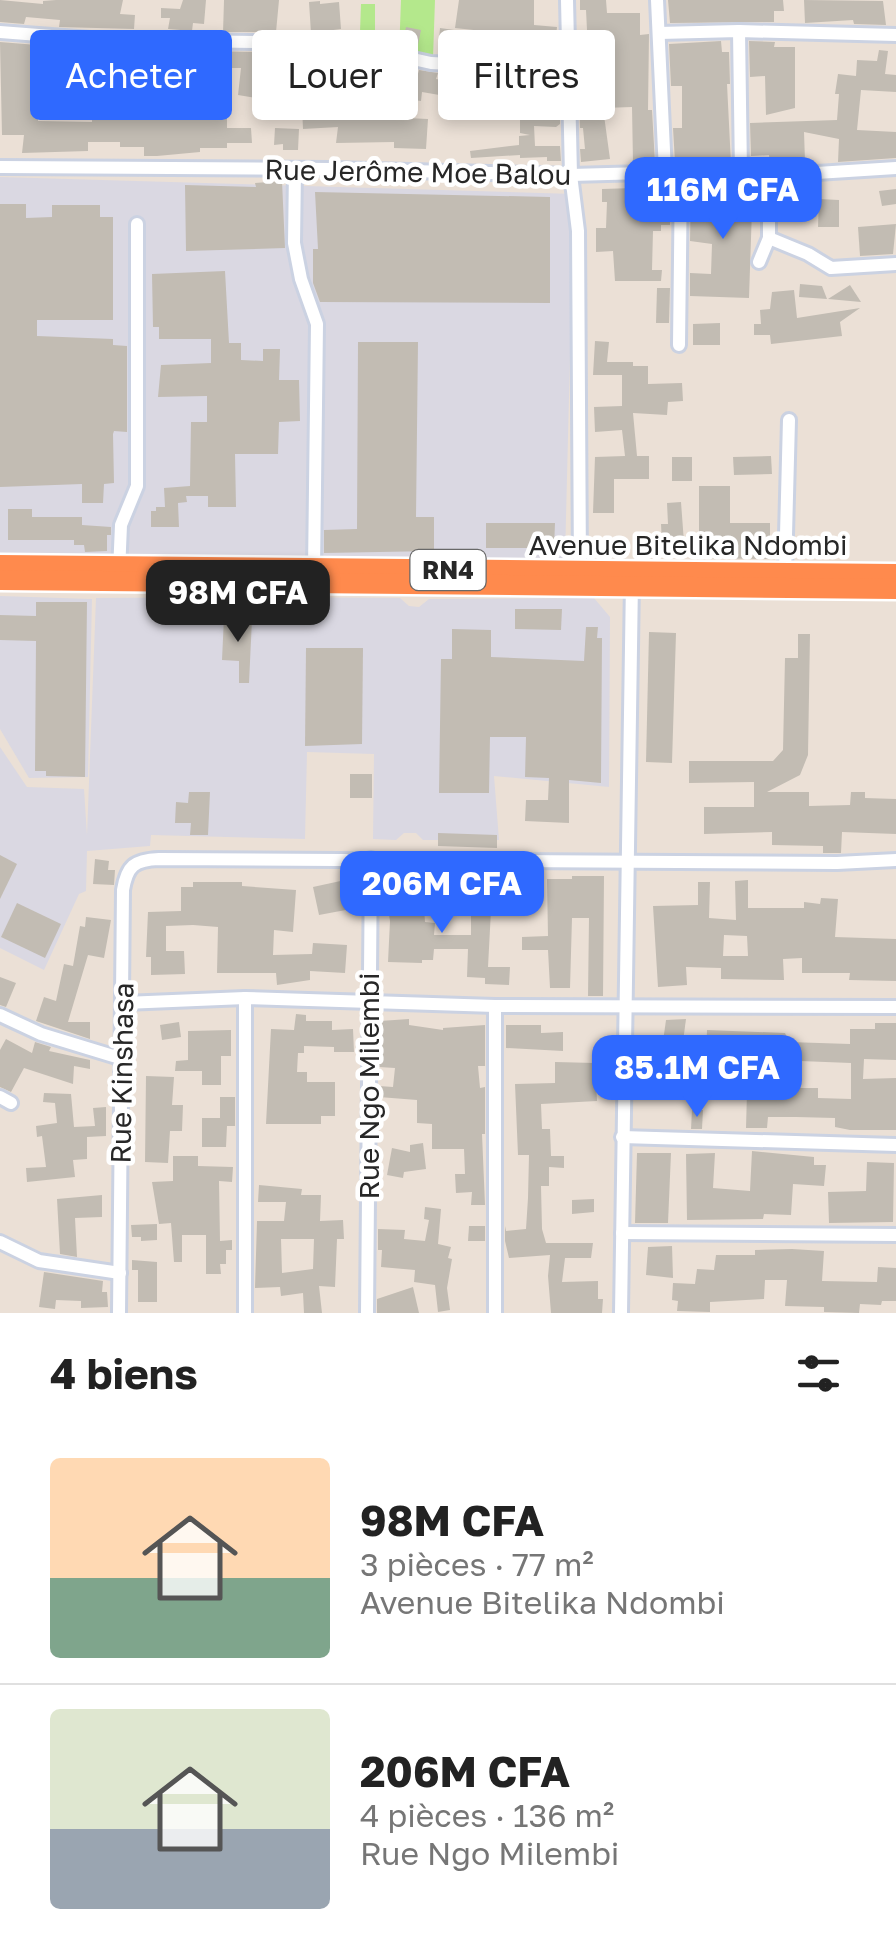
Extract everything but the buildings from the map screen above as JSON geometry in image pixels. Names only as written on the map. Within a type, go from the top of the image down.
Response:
[{"type":"highway","name":"Avenue Bitelika Ndombi","points":[[0,564],[119,571],[896,588]]},
{"type":"highway","name":"Avenue Bitelika Ndombi","points":[[0,580],[119,571],[314,569],[580,571],[632,580],[785,573],[896,574]]},
{"type":"street","points":[[567,0],[567,30]]},
{"type":"street","points":[[657,0],[666,172]]},
{"type":"street","points":[[739,31],[741,174]]},
{"type":"street","points":[[0,32],[104,40],[341,43],[438,63]]},
{"type":"street","points":[[658,34],[896,34]]},
{"type":"street","points":[[569,120],[578,231],[580,571]]},
{"type":"street","name":"Rue Jerôme Moe Balou","points":[[0,167],[769,176],[896,168]]},
{"type":"street","points":[[295,170],[294,243],[318,324],[314,569]]},
{"type":"street","points":[[679,344],[681,172]]},
{"type":"street","points":[[759,262],[770,238],[769,176]]},
{"type":"street","points":[[119,571],[122,526],[137,486],[137,224]]},
{"type":"street","points":[[770,238],[831,268],[896,264]]},
{"type":"street","points":[[785,573],[789,420]]},
{"type":"street","points":[[620,1313],[632,580]]},
{"type":"street","name":"Rue Kinshasa","points":[[119,1313],[126,872],[134,863],[160,859],[371,859]]},
{"type":"street","points":[[371,859],[896,860]]},
{"type":"street","name":"Rue Ngo Milembi","points":[[368,1313],[371,859]]},
{"type":"street","points":[[245,998],[246,1313]]},
{"type":"street","points":[[124,1003],[245,998],[496,1006],[896,1008]]},
{"type":"street","points":[[495,1313],[496,1006]]},
{"type":"street","points":[[0,1015],[41,1034],[124,1059]]},
{"type":"street","points":[[622,1137],[896,1144]]},
{"type":"street","points":[[622,1233],[896,1235]]},
{"type":"street","points":[[0,1242],[39,1261],[120,1273]]},
{"type":"shaded area","points":[[0,177],[574,194],[565,559],[0,554]]},
{"type":"shaded area","points":[[0,596],[92,599],[88,777],[29,778],[0,729]]},
{"type":"shaded area","points":[[96,598],[400,598],[409,606],[419,607],[429,599],[594,598],[610,617],[609,787],[494,776],[499,840],[423,840],[416,833],[404,833],[396,840],[373,839],[374,754],[307,752],[305,839],[151,835],[150,846],[87,851],[86,891],[79,894],[44,970],[0,948],[0,747],[27,787],[84,789],[87,835]]},
{"type":"green space","points":[[401,0],[435,0],[433,58],[418,56],[418,30],[400,30]]},
{"type":"green space","points":[[361,4],[375,4],[375,30],[360,30]]}]
